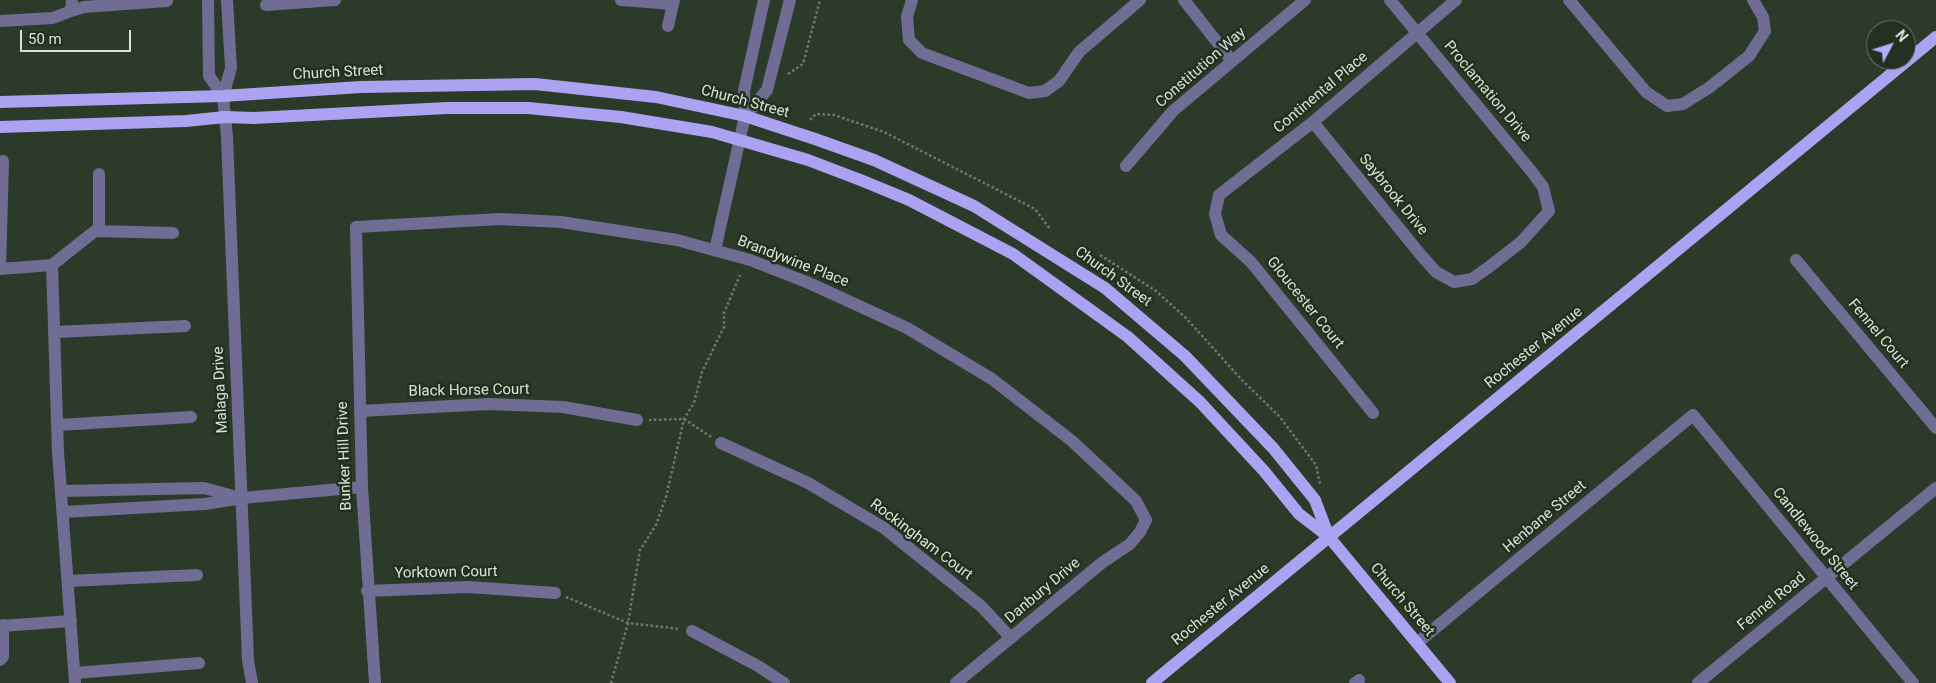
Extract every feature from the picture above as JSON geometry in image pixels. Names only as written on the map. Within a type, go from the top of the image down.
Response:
[{"type":"main road","name":"Rochester Avenue","points":[[1152,683],[1936,37]]},
{"type":"main road","name":"Church Street","points":[[0,102],[223,96],[361,87],[535,84],[656,97],[745,116],[874,160],[974,206],[1105,288],[1185,356],[1273,448],[1315,500],[1329,537]]},
{"type":"main road","name":"Church Street","points":[[0,127],[190,121],[225,117],[254,118],[447,108],[528,108],[621,117],[740,138],[808,160],[909,200],[966,228],[1028,264],[1128,337],[1176,379],[1216,418],[1299,514],[1329,537],[1450,683]]},
{"type":"street","points":[[208,0],[209,76],[223,96]]},
{"type":"street","points":[[223,96],[231,68],[227,0]]},
{"type":"street","points":[[266,5],[299,1],[335,0]]},
{"type":"street","points":[[621,0],[674,2],[668,26]]},
{"type":"street","points":[[715,250],[745,116],[744,91],[764,0]]},
{"type":"street","points":[[745,116],[767,90],[790,0]]},
{"type":"street","points":[[912,0],[907,17],[908,40],[922,53],[1029,93],[1045,91],[1059,82],[1079,52],[1140,0]]},
{"type":"street","points":[[1184,0],[1232,60]]},
{"type":"street","name":"Constitution Way","points":[[1126,166],[1173,111],[1305,0]]},
{"type":"street","name":"Proclamation Drive","points":[[1390,0],[1543,187],[1548,211],[1521,242],[1472,279],[1454,282]]},
{"type":"street","name":"Continental Place","points":[[1214,214],[1219,194],[1313,122],[1456,0]]},
{"type":"street","points":[[1569,0],[1646,92],[1667,106],[1683,104],[1710,87],[1749,56],[1765,32],[1763,16],[1753,0]]},
{"type":"street","points":[[0,21],[53,18],[71,6],[84,7],[167,1]]},
{"type":"street","name":"Malaga Drive","points":[[223,96],[248,660],[252,683]]},
{"type":"street","name":"Saybrook Drive","points":[[1313,122],[1420,254],[1436,272],[1454,282]]},
{"type":"street","points":[[3,161],[0,269],[52,265],[96,231],[173,233]]},
{"type":"street","points":[[99,174],[100,231]]},
{"type":"street","name":"Gloucester Court","points":[[1214,214],[1221,235],[1251,262],[1373,414]]},
{"type":"street","name":"Brandywine Place","points":[[356,227],[500,219],[561,222],[677,240],[750,260],[809,283],[907,328],[992,379],[1072,441],[1136,501],[1146,520]]},
{"type":"street","name":"Bunker Hill Drive","points":[[356,227],[362,487],[367,591],[375,683]]},
{"type":"street","name":"Fennel Court","points":[[1796,260],[1936,428]]},
{"type":"street","points":[[52,265],[58,425],[75,678],[199,663]]},
{"type":"street","points":[[55,332],[185,326]]},
{"type":"street","name":"Black Horse Court","points":[[360,411],[489,404],[563,407],[637,420]]},
{"type":"street","name":"Candlewood Street","points":[[1693,415],[1913,683]]},
{"type":"street","name":"Henbane Street","points":[[1417,643],[1693,415]]},
{"type":"street","points":[[58,425],[191,417]]},
{"type":"street","name":"Rockingham Court","points":[[720,443],[808,483],[884,528],[981,606],[1011,638]]},
{"type":"street","points":[[63,512],[205,504],[242,498],[362,487]]},
{"type":"street","points":[[62,491],[204,488],[242,498]]},
{"type":"street","name":"Fennel Road","points":[[1698,683],[1936,488]]},
{"type":"street","name":"Danbury Drive","points":[[956,683],[1103,562],[1130,544],[1140,532],[1146,520]]},
{"type":"street","points":[[68,581],[197,575]]},
{"type":"street","name":"Yorktown Court","points":[[367,591],[468,587],[555,593]]},
{"type":"street","points":[[0,660],[3,657],[1,626],[71,621]]},
{"type":"street","points":[[692,631],[758,666],[784,683]]},
{"type":"path","points":[[788,74],[803,64],[820,0]]},
{"type":"path","points":[[810,120],[816,114],[834,115],[884,132],[1035,209],[1050,229]]},
{"type":"path","points":[[1100,255],[1156,291],[1186,318],[1241,379],[1279,416],[1316,465],[1320,484]]},
{"type":"path","points":[[611,683],[628,623],[640,550],[656,525],[666,497],[684,420],[694,403],[702,372],[724,327],[724,313],[740,275]]},
{"type":"path","points":[[637,420],[684,420],[720,443]]},
{"type":"path","points":[[555,593],[628,623],[692,631]]}]
